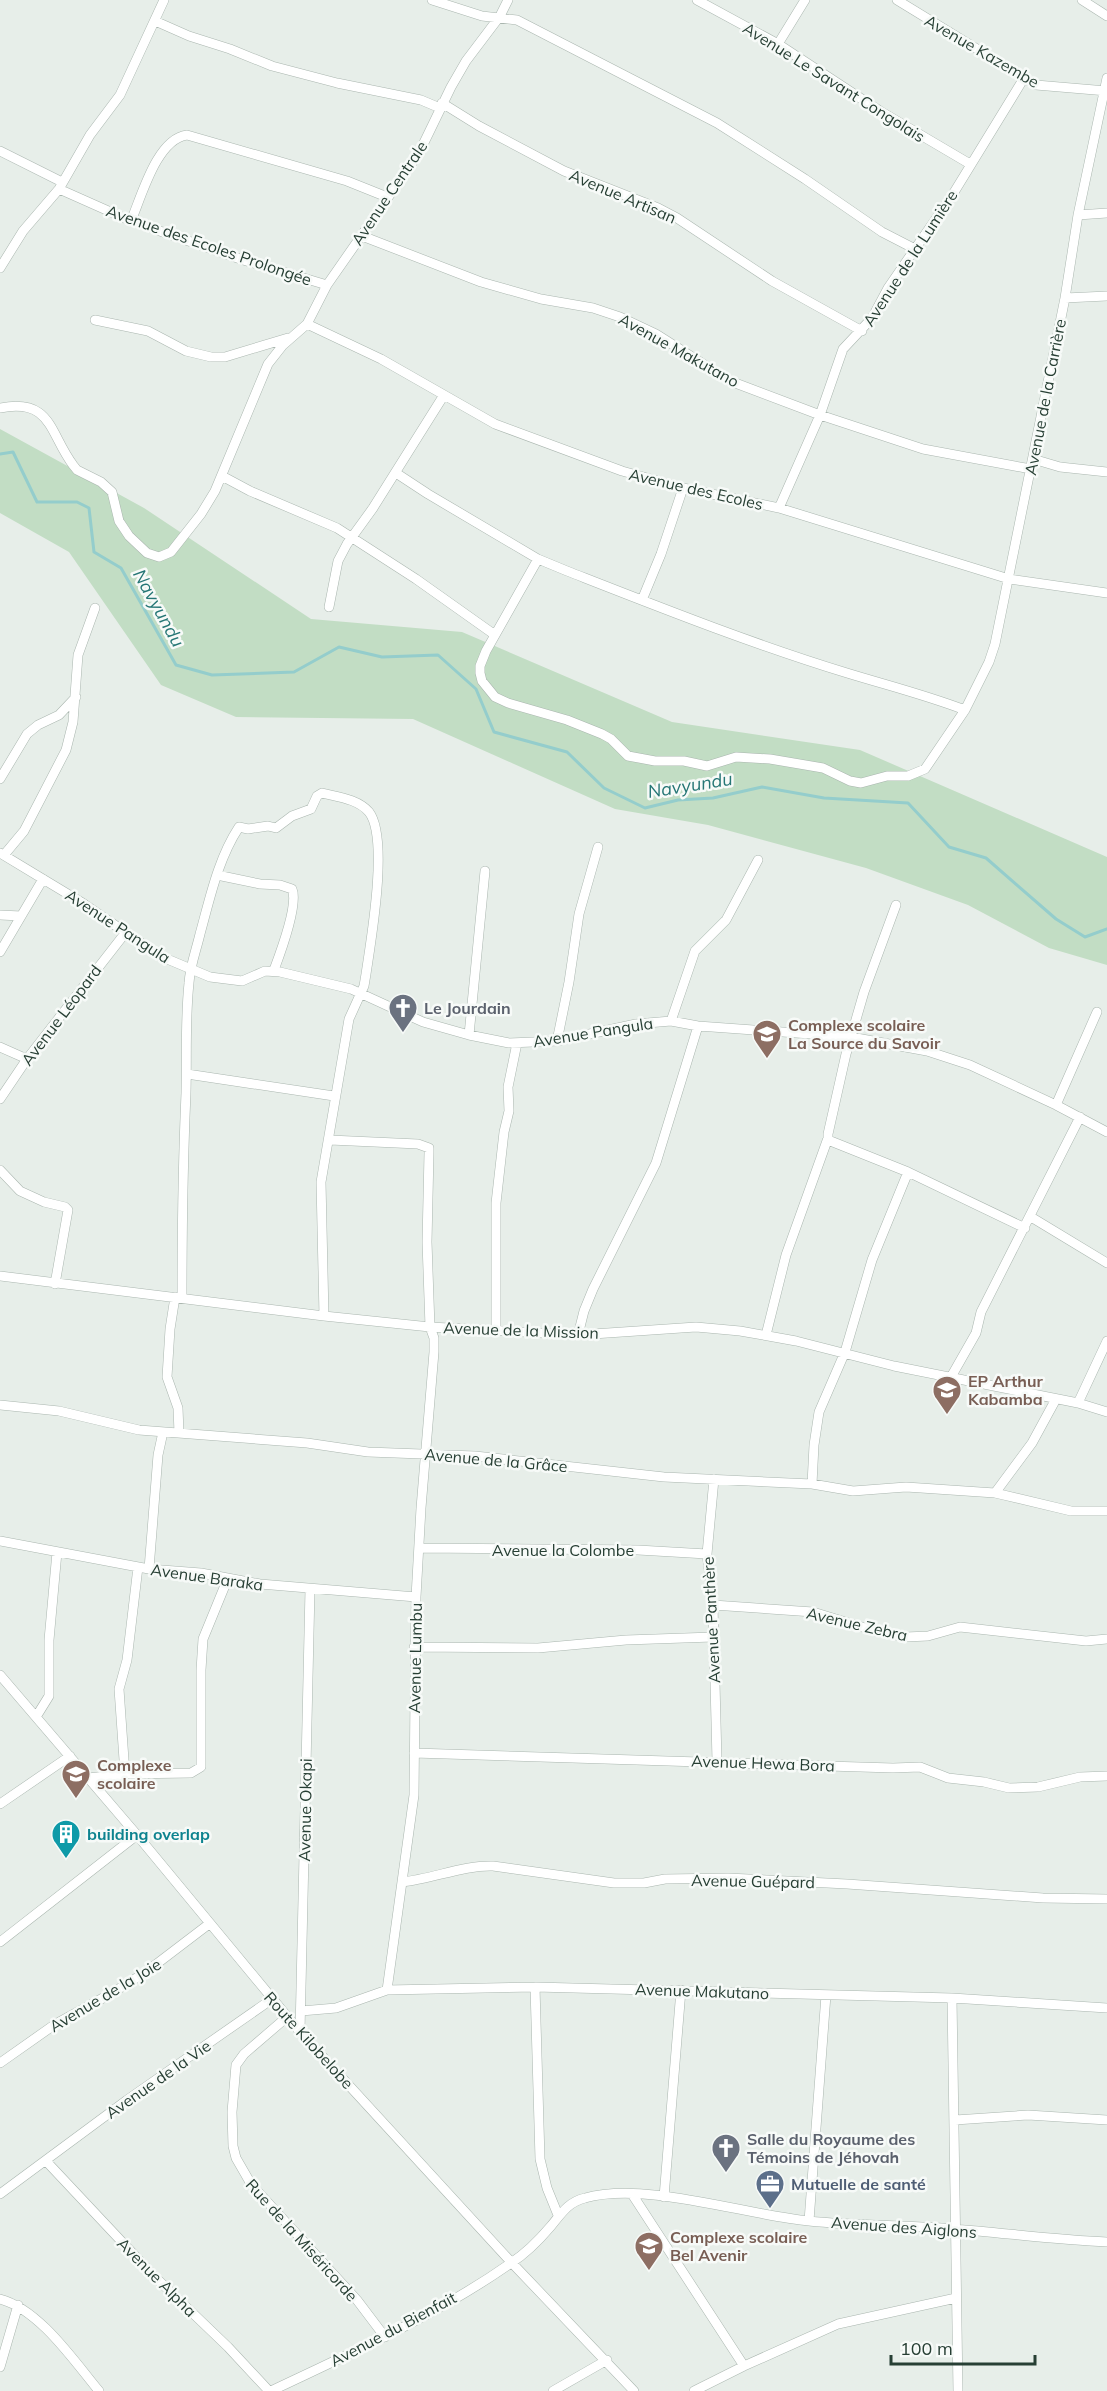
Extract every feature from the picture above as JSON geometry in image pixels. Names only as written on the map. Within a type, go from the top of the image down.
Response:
[{"type":"street","points":[[0,267],[23,231],[61,185],[90,135],[120,95],[164,0]]},
{"type":"street","points":[[432,0],[482,16],[500,16],[518,20],[717,123],[882,232],[915,249]]},
{"type":"street","name":"Avenue Centrale","points":[[0,408],[22,405],[43,414],[73,465],[101,482],[112,492],[117,515],[129,536],[147,553],[155,557],[163,557],[171,552],[201,514],[215,491],[274,354],[307,324],[327,285],[419,153],[441,105],[466,61],[500,16],[508,0]]},
{"type":"street","name":"Avenue Le Savant Congolais","points":[[697,0],[778,44],[880,111],[970,164]]},
{"type":"street","points":[[778,44],[805,0]]},
{"type":"street","name":"Avenue Kazembe","points":[[897,0],[1041,87],[1106,91]]},
{"type":"street","points":[[1082,0],[1107,16]]},
{"type":"street","name":"Avenue Artisan","points":[[155,21],[272,66],[397,97],[441,105],[564,171],[658,208],[677,218],[772,281],[862,331]]},
{"type":"street","name":"Avenue de la Lumière","points":[[778,508],[820,415],[843,349],[862,331],[953,194],[1024,78]]},
{"type":"street","name":"Avenue de la Carrière","points":[[538,559],[480,666],[482,681],[495,697],[508,704],[567,720],[602,734],[611,739],[628,756],[640,759],[684,761],[707,766],[736,758],[770,759],[824,768],[850,781],[868,783],[887,776],[908,777],[925,769],[965,710],[989,662],[995,644],[1034,459],[1065,298],[1078,215],[1107,78]]},
{"type":"street","points":[[131,221],[156,160],[171,141],[178,136],[187,135],[347,181],[387,197]]},
{"type":"street","name":"Avenue des Ecoles Prolongée","points":[[0,151],[131,221],[243,260],[327,285]]},
{"type":"street","points":[[1078,215],[1107,213]]},
{"type":"street","name":"Avenue Makutano","points":[[362,236],[481,282],[541,299],[593,308],[620,317],[656,334],[730,381],[820,415],[923,449],[1031,469]]},
{"type":"street","points":[[1065,298],[1107,296]]},
{"type":"street","points":[[95,320],[147,331],[186,351],[211,357],[225,357],[294,337]]},
{"type":"street","name":"Avenue des Ecoles","points":[[307,324],[381,359],[495,424],[622,471],[683,488],[778,508],[1009,579],[1107,593]]},
{"type":"street","points":[[328,607],[338,561],[347,544],[396,473],[444,395]]},
{"type":"street","points":[[1034,459],[1060,467],[1107,472]]},
{"type":"street","points":[[396,473],[538,559],[642,600],[847,673],[925,695],[965,710]]},
{"type":"street","points":[[222,476],[250,491],[337,528],[425,585],[495,636]]},
{"type":"street","points":[[642,600],[661,554],[683,488]]},
{"type":"street","points":[[2,854],[24,831],[66,750],[76,697],[78,655],[95,609]]},
{"type":"street","points":[[0,779],[27,734],[38,725],[59,715],[76,697]]},
{"type":"street","points":[[179,1433],[178,1408],[167,1377],[169,1338],[179,1298],[187,1074],[185,1049],[190,969],[217,875],[239,827],[279,827],[292,816],[311,809],[317,796],[322,793],[350,800],[370,813],[376,829],[378,852],[368,960],[361,993],[349,1019],[334,1096],[330,1140],[321,1187],[324,1316]]},
{"type":"street","points":[[557,1041],[579,914],[598,847]]},
{"type":"street","name":"Avenue Pangula","points":[[2,854],[167,960],[210,977],[238,981],[274,970],[361,993],[405,1015],[469,1035],[517,1043],[557,1041],[636,1024],[671,1021],[698,1026],[851,1037],[947,1057],[987,1071],[1107,1132]]},
{"type":"street","points":[[671,1021],[695,951],[726,921],[758,860]]},
{"type":"street","points":[[469,1035],[485,871]]},
{"type":"street","points":[[217,875],[292,889],[294,897],[291,915],[274,970]]},
{"type":"street","points":[[0,951],[43,879]]},
{"type":"street","points":[[766,1335],[786,1255],[828,1138],[846,1054],[864,992],[896,905]]},
{"type":"street","points":[[0,915],[21,916]]},
{"type":"street","name":"Avenue Léopard","points":[[0,1099],[27,1059],[126,932]]},
{"type":"street","points":[[1056,1105],[1097,1012]]},
{"type":"street","points":[[578,1335],[584,1311],[602,1270],[656,1163],[698,1026]]},
{"type":"street","points":[[496,1329],[496,1203],[504,1132],[509,1111],[508,1087],[517,1043]]},
{"type":"street","points":[[0,1047],[27,1059]]},
{"type":"street","points":[[187,1074],[334,1096]]},
{"type":"street","points":[[951,1377],[976,1333],[981,1312],[1080,1117]]},
{"type":"street","points":[[828,1138],[832,1143],[908,1172],[1025,1228]]},
{"type":"street","name":"Avenue Lumbu","points":[[330,1140],[418,1144],[429,1148],[427,1242],[430,1327],[434,1338],[434,1352],[416,1597],[414,1795],[387,1990]]},
{"type":"street","points":[[0,1170],[20,1191],[68,1210],[56,1284]]},
{"type":"street","points":[[812,1484],[819,1412],[845,1352],[872,1260],[908,1172]]},
{"type":"street","points":[[1031,1217],[1107,1263]]},
{"type":"street","name":"Avenue de la Mission","points":[[0,1276],[430,1327],[578,1335],[696,1328],[766,1335],[845,1352],[894,1366],[1078,1403],[1107,1412]]},
{"type":"street","points":[[1078,1403],[1107,1341]]},
{"type":"street","points":[[995,1493],[1032,1443],[1056,1399]]},
{"type":"street","name":"Avenue de la Grâce","points":[[0,1404],[59,1412],[133,1429],[307,1443],[368,1452],[475,1455],[664,1477],[812,1484],[853,1491],[906,1487],[995,1493],[1071,1511],[1107,1511]]},
{"type":"street","points":[[149,1569],[158,1455],[163,1432]]},
{"type":"street","name":"Avenue Panthère","points":[[714,1479],[707,1554],[713,1605],[717,1761]]},
{"type":"street","name":"Avenue Baraka","points":[[0,1541],[149,1569],[201,1573],[260,1584],[416,1597]]},
{"type":"street","name":"Avenue la Colombe","points":[[420,1548],[638,1550],[707,1554]]},
{"type":"street","points":[[36,1717],[49,1696],[49,1640],[57,1552]]},
{"type":"street","points":[[125,1774],[119,1689],[127,1660],[138,1567]]},
{"type":"street","points":[[88,1778],[125,1774],[191,1773],[201,1767],[203,1639],[228,1578]]},
{"type":"street","name":"Avenue Okapi","points":[[300,2032],[310,1589]]},
{"type":"street","name":"Avenue Zebra","points":[[713,1605],[813,1612],[875,1631],[906,1637],[928,1636],[960,1627],[1086,1641],[1107,1639]]},
{"type":"street","points":[[414,1647],[538,1648],[626,1640],[713,1637]]},
{"type":"street","name":"Route Kilobelobe","points":[[0,1675],[137,1835],[300,2032],[512,2263],[607,2360],[634,2391]]},
{"type":"street","name":"Avenue Hewa Bora","points":[[414,1753],[511,1755],[580,1760],[717,1761],[920,1767],[948,1778],[1010,1788],[1038,1787],[1080,1777],[1107,1776]]},
{"type":"street","points":[[0,1804],[70,1756]]},
{"type":"street","points":[[0,1942],[137,1835]]},
{"type":"street","name":"Avenue Guépard","points":[[402,1882],[437,1877],[474,1867],[493,1866],[630,1884],[665,1879],[728,1878],[1043,1898],[1107,1899]]},
{"type":"street","name":"Avenue de la Joie","points":[[0,2063],[54,2025],[112,1994],[146,1972],[209,1924]]},
{"type":"street","points":[[535,1987],[540,2159],[547,2188],[558,2215]]},
{"type":"street","name":"Avenue Makutano","points":[[301,2010],[336,2008],[387,1990],[535,1987],[952,1998],[1107,2008]]},
{"type":"street","points":[[664,2197],[681,1990]]},
{"type":"street","points":[[809,2221],[826,1995]]},
{"type":"street","points":[[952,1998],[958,2391]]},
{"type":"street","name":"Avenue de la Vie","points":[[0,2194],[127,2100],[272,2000]]},
{"type":"street","name":"Rue de la Miséricorde","points":[[287,2017],[244,2054],[236,2066],[232,2112],[233,2146],[236,2158],[251,2184],[357,2300],[385,2337]]},
{"type":"street","points":[[955,2120],[1028,2115],[1107,2120]]},
{"type":"street","name":"Avenue Alpha","points":[[46,2161],[154,2276],[270,2391]]},
{"type":"street","points":[[632,2194],[744,2366]]},
{"type":"street","name":"Avenue des Aiglons","points":[[512,2263],[551,2226],[558,2215],[574,2202],[583,2198],[632,2194],[664,2197],[809,2221],[955,2229],[1107,2242]]},
{"type":"street","name":"Avenue du Bienfait","points":[[270,2391],[385,2337],[512,2263]]},
{"type":"street","points":[[694,2391],[838,2324],[956,2298]]},
{"type":"street","points":[[0,2299],[18,2305],[28,2312],[66,2351],[99,2391]]},
{"type":"street","points":[[0,2367],[18,2305]]},
{"type":"street","points":[[553,2391],[607,2360]]},
{"type":"green space","points":[[0,429],[144,508],[311,619],[462,632],[672,722],[860,750],[1107,857],[1107,965],[1049,948],[968,905],[866,868],[708,825],[615,809],[413,719],[236,717],[161,685],[69,552],[0,513]]},
{"type":"waterway","name":"Navyundu","points":[[0,454],[13,452],[37,502],[77,502],[89,508],[94,552],[121,568],[176,665],[212,675],[294,672],[339,647],[382,657],[438,655],[476,689],[494,732],[567,752],[604,788],[645,808],[678,800],[713,798],[762,787],[824,798],[908,803],[949,847],[986,858],[1056,919],[1085,937],[1107,929]]},
{"type":"place","name":"Le Jourdain","points":[[403,1034]]},
{"type":"place","name":"Complexe scolaire La Source du Savoir","points":[[767,1060]]},
{"type":"place","name":"EP Arthur Kabamba","points":[[947,1416]]},
{"type":"place","name":"Complexe scolaire","points":[[76,1800]]},
{"type":"place","name":"building overlap","points":[[66,1860]]},
{"type":"place","name":"Salle du Royaume des Témoins de Jéhovah","points":[[726,2174]]},
{"type":"place","name":"Mutuelle de santé","points":[[770,2210]]},
{"type":"place","name":"Complexe scolaire Bel Avenir","points":[[649,2272]]}]
